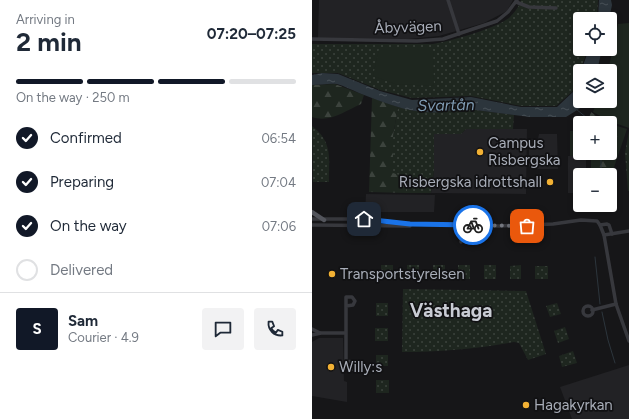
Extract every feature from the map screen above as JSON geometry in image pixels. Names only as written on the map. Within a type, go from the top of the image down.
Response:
[{"type":"main road","points":[[312,212],[324,220]]},
{"type":"street","points":[[448,0],[459,34]]},
{"type":"street","points":[[517,1],[529,7],[556,8]]},
{"type":"street","name":"Åbyvägen","points":[[312,39],[426,41],[443,39],[497,20],[508,12],[517,1]]},
{"type":"street","points":[[312,220],[368,219],[410,224],[479,226],[513,226],[566,223],[586,220],[597,221],[604,235],[616,304],[629,341]]},
{"type":"street","points":[[312,225],[479,226]]},
{"type":"street","points":[[600,225],[609,225],[612,234]]},
{"type":"street","points":[[461,227],[462,242]]},
{"type":"street","points":[[466,227],[466,242]]},
{"type":"street","points":[[604,235],[629,231]]},
{"type":"street","points":[[592,310],[616,304]]},
{"type":"street","points":[[346,306],[346,362]]},
{"type":"street","points":[[312,329],[321,333]]},
{"type":"street","points":[[312,335],[321,333],[345,333]]},
{"type":"shaded area","points":[[319,0],[513,0],[507,11],[484,23],[439,36],[408,39],[318,38]]},
{"type":"shaded area","name":"Campus Risbergska","points":[[466,129],[527,129],[526,194],[431,193],[434,170],[434,134],[461,134]]},
{"type":"shaded area","points":[[539,134],[557,134],[558,169],[530,169],[529,139],[538,139]]},
{"type":"shaded area","points":[[568,156],[573,156],[573,160],[586,160],[586,168],[573,168],[573,193],[568,193]]},
{"type":"shaded area","points":[[366,194],[435,195],[434,212],[365,212]]},
{"type":"shaded area","points":[[319,338],[343,338],[344,381],[347,382],[347,402],[312,396],[312,342]]},
{"type":"shaded area","points":[[629,365],[629,419],[572,419],[560,387]]},
{"type":"green space","points":[[521,0],[598,0],[597,12],[573,12],[573,56],[586,56],[583,64],[573,64],[573,91],[556,106],[521,106],[471,96],[412,98],[380,90],[338,73],[312,73],[312,44],[433,44],[472,34],[493,26],[509,18],[518,7]]},
{"type":"green space","points":[[629,23],[629,128],[617,124],[617,116],[600,116],[593,112],[594,108],[617,108],[617,64],[609,64],[611,56],[617,56],[618,24]]},
{"type":"green space","points":[[379,49],[433,49],[434,86],[395,84],[373,76]]},
{"type":"green space","points":[[335,84],[364,95],[361,104],[331,117],[312,117],[312,85]]},
{"type":"green space","points":[[372,98],[398,107],[393,136],[393,173],[406,177],[406,193],[369,192]]},
{"type":"green space","points":[[398,107],[415,111],[451,111],[460,108],[514,115],[513,129],[466,129],[461,134],[434,134],[434,170],[431,193],[406,193],[406,177],[393,174],[393,136]]},
{"type":"green space","points":[[591,112],[597,116],[590,116]]},
{"type":"green space","points":[[312,126],[324,138],[327,144],[329,158],[329,182],[313,182]]},
{"type":"green space","points":[[617,126],[627,129],[617,158]]},
{"type":"green space","points":[[570,131],[573,131],[573,156],[570,156]]},
{"type":"green space","points":[[629,131],[629,191],[628,191],[625,153]]},
{"type":"green space","points":[[591,160],[616,160],[614,168],[591,168]]},
{"type":"green space","points":[[381,265],[393,265],[393,279],[381,279]]},
{"type":"green space","points":[[407,265],[419,265],[419,279],[407,279]]},
{"type":"green space","points":[[433,265],[445,265],[445,279],[433,279]]},
{"type":"green space","points":[[458,265],[470,265],[470,279],[458,279]]},
{"type":"green space","points":[[484,265],[496,265],[496,279],[484,279]]},
{"type":"green space","points":[[521,265],[521,279],[510,279],[510,266]]},
{"type":"green space","points":[[535,266],[548,266],[548,279],[535,279]]},
{"type":"green space","points":[[403,289],[526,291],[546,354],[528,360],[519,343],[514,342],[458,350],[402,352]]},
{"type":"green space","points":[[376,303],[388,303],[388,316],[376,316]]},
{"type":"green space","points":[[557,303],[561,314],[550,317],[546,306]]},
{"type":"green space","points":[[565,327],[569,339],[558,343],[554,331]]},
{"type":"green space","points":[[375,328],[388,328],[388,341],[375,341]]},
{"type":"green space","points":[[573,351],[577,363],[562,367],[559,356]]},
{"type":"green space","points":[[376,355],[388,355],[388,366],[376,366]]},
{"type":"green space","points":[[376,380],[389,380],[389,393],[376,393]]},
{"type":"water","points":[[599,0],[611,0],[612,5],[610,12],[598,12]]},
{"type":"water","points":[[586,56],[600,56],[599,64],[584,64]]},
{"type":"water","name":"Svartån","points":[[322,73],[338,74],[380,91],[412,100],[471,97],[521,107],[557,107],[573,92],[573,108],[580,108],[566,117],[530,117],[460,108],[435,113],[422,112],[396,107],[337,84],[312,85],[312,75]]},
{"type":"waterway","points":[[576,109],[584,116]]},
{"type":"waterway","points":[[601,160],[601,168]]},
{"type":"waterway","points":[[595,257],[600,304]]},
{"type":"waterway","points":[[602,312],[615,363]]},
{"type":"way so far","points":[[473,225],[527,226]]},
{"type":"place","name":"Campus Risbergska","points":[[480,152]]},
{"type":"place","name":"Risbergska idrottshall","points":[[550,182]]},
{"type":"place","name":"Transportstyrelsen","points":[[332,274]]},
{"type":"place","name":"Willy:s","points":[[331,367]]},
{"type":"place","name":"Hagakyrkan","points":[[526,405]]},
{"type":"district","name":"Västhaga","points":[[451,310]]},
{"type":"route","points":[[364,219],[410,224],[473,225]]}]
